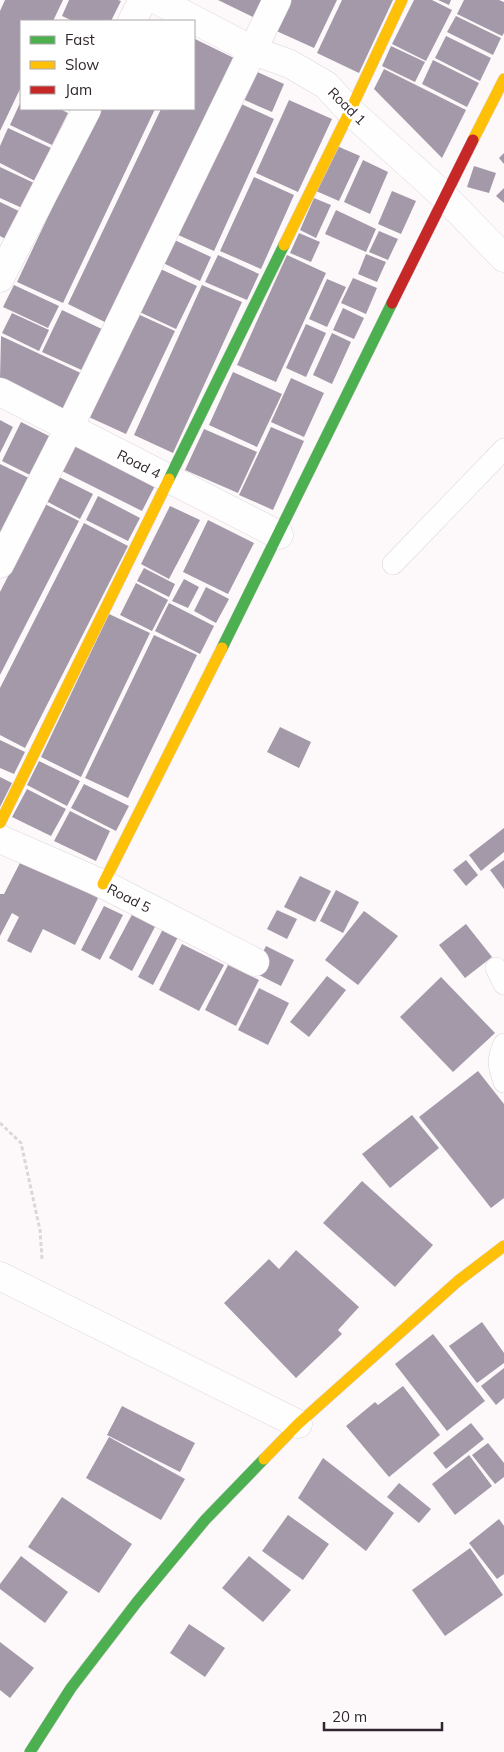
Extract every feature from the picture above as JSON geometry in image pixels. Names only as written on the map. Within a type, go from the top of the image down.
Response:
[{"type":"street","points":[[133,20],[143,0]]},
{"type":"street","name":"Road 1","points":[[157,0],[254,50],[290,64],[326,85],[350,111],[444,196],[504,258]]},
{"type":"street","points":[[0,564],[277,0]]},
{"type":"street","points":[[0,823],[350,111],[402,0]]},
{"type":"street","points":[[103,884],[279,535],[444,196],[504,78]]},
{"type":"street","points":[[0,278],[86,110]]},
{"type":"street","name":"Road 4","points":[[0,392],[279,535]]},
{"type":"street","name":"Road 5","points":[[0,839],[103,884],[255,962]]},
{"type":"street","points":[[30,1752],[71,1688],[137,1602],[205,1520],[298,1424],[458,1281],[504,1246]]},
{"type":"street","points":[[0,1276],[298,1424]]},
{"type":"lane","points":[[393,564],[504,449]]},
{"type":"lane","points":[[504,1044],[499,1056],[499,1067],[504,1082]]},
{"type":"path","points":[[0,1123],[21,1143],[40,1230],[45,1299]]},
{"type":"building","points":[[5,0],[63,0],[53,20],[20,20],[20,89],[0,131],[0,11]]},
{"type":"building","points":[[69,0],[121,1],[112,20],[71,20],[62,16]]},
{"type":"building","points":[[218,0],[269,0],[259,20]]},
{"type":"building","points":[[285,0],[337,0],[314,48],[272,29]]},
{"type":"building","points":[[342,0],[393,0],[359,73],[317,53]]},
{"type":"building","points":[[414,0],[432,0],[452,10],[426,61],[392,44]]},
{"type":"building","points":[[438,0],[451,0],[449,5]]},
{"type":"building","points":[[464,0],[499,0],[504,2],[504,33],[502,36],[457,14]]},
{"type":"building","points":[[456,16],[501,38],[493,55],[447,32]]},
{"type":"building","points":[[446,36],[491,58],[480,81],[435,58]]},
{"type":"building","points":[[195,39],[240,61],[113,326],[68,304],[161,110],[195,110]]},
{"type":"building","points":[[391,46],[425,62],[415,82],[382,66]]},
{"type":"building","points":[[433,60],[479,83],[467,107],[422,84]]},
{"type":"building","points":[[384,69],[466,110],[442,158],[374,89]]},
{"type":"building","points":[[253,70],[284,84],[272,112],[240,98]]},
{"type":"building","points":[[289,100],[332,119],[298,192],[256,173]]},
{"type":"building","points":[[235,101],[274,119],[214,251],[176,234]]},
{"type":"building","points":[[20,103],[20,110],[62,110],[68,113],[52,145],[10,125]]},
{"type":"building","points":[[99,110],[155,110],[63,303],[17,282]]},
{"type":"building","points":[[8,128],[51,148],[35,181],[0,163],[0,146]]},
{"type":"building","points":[[337,146],[360,156],[339,201],[316,191]]},
{"type":"building","points":[[504,153],[504,164],[499,158]]},
{"type":"building","points":[[363,160],[388,172],[370,214],[344,202]]},
{"type":"building","points":[[474,166],[496,173],[489,193],[467,187]]},
{"type":"building","points":[[0,167],[34,183],[22,208],[0,198]]},
{"type":"building","points":[[254,177],[294,195],[261,269],[220,251]]},
{"type":"building","points":[[504,188],[504,203],[496,196]]},
{"type":"building","points":[[392,191],[416,201],[401,234],[378,224]]},
{"type":"building","points":[[314,198],[331,205],[316,238],[300,230]]},
{"type":"building","points":[[0,202],[23,213],[9,241],[0,236]]},
{"type":"building","points":[[336,210],[376,229],[366,252],[325,234]]},
{"type":"building","points":[[379,231],[398,239],[388,260],[369,252]]},
{"type":"building","points":[[299,233],[320,242],[311,262],[290,253]]},
{"type":"building","points":[[166,236],[211,257],[200,281],[155,259]]},
{"type":"building","points":[[366,254],[386,262],[377,282],[358,274]]},
{"type":"building","points":[[218,255],[259,274],[247,300],[205,282]]},
{"type":"building","points":[[287,255],[326,273],[276,382],[237,365]]},
{"type":"building","points":[[152,265],[197,286],[176,329],[131,308]]},
{"type":"building","points":[[353,278],[377,288],[366,314],[341,303]]},
{"type":"building","points":[[327,279],[346,287],[327,327],[309,319]]},
{"type":"building","points":[[14,285],[59,306],[48,328],[3,307]]},
{"type":"building","points":[[202,285],[242,302],[173,453],[134,435]]},
{"type":"building","points":[[343,308],[364,318],[354,339],[333,330]]},
{"type":"building","points":[[62,310],[106,331],[86,372],[42,352]]},
{"type":"building","points":[[129,310],[175,331],[126,434],[80,413]]},
{"type":"building","points":[[12,313],[49,330],[39,351],[2,333]]},
{"type":"building","points":[[306,324],[326,333],[306,377],[286,368]]},
{"type":"building","points":[[332,333],[351,342],[332,384],[313,375]]},
{"type":"building","points":[[1,336],[85,375],[68,411],[0,379]]},
{"type":"building","points":[[233,372],[282,394],[257,447],[209,425]]},
{"type":"building","points":[[291,378],[324,393],[304,437],[271,422]]},
{"type":"building","points":[[0,420],[13,427],[0,453]]},
{"type":"building","points":[[21,422],[57,440],[38,479],[2,461]]},
{"type":"building","points":[[271,427],[304,441],[273,510],[239,495]]},
{"type":"building","points":[[204,429],[257,452],[238,493],[185,470]]},
{"type":"building","points":[[78,439],[158,480],[142,511],[62,471]]},
{"type":"building","points":[[0,464],[37,482],[0,556]]},
{"type":"building","points":[[55,475],[93,494],[80,519],[46,501]]},
{"type":"building","points":[[98,496],[140,518],[128,541],[86,520]]},
{"type":"building","points":[[45,504],[79,521],[0,675],[0,592]]},
{"type":"building","points":[[170,506],[200,520],[169,579],[141,564]]},
{"type":"building","points":[[208,520],[254,543],[228,594],[183,572]]},
{"type":"building","points":[[84,523],[128,546],[25,748],[0,735],[0,688]]},
{"type":"building","points":[[144,568],[175,584],[169,597],[137,581]]},
{"type":"building","points":[[184,579],[199,587],[188,608],[172,601]]},
{"type":"building","points":[[136,583],[168,600],[152,631],[120,615]]},
{"type":"building","points":[[206,587],[229,599],[216,623],[194,611]]},
{"type":"building","points":[[169,603],[214,626],[200,654],[155,631]]},
{"type":"building","points":[[109,614],[150,633],[81,777],[41,757]]},
{"type":"building","points":[[154,635],[197,655],[128,798],[85,778]]},
{"type":"building","points":[[280,727],[311,742],[299,768],[267,752]]},
{"type":"building","points":[[0,740],[25,752],[14,774],[0,768]]},
{"type":"building","points":[[39,761],[80,781],[67,806],[27,785]]},
{"type":"building","points":[[0,777],[12,783],[0,807]]},
{"type":"building","points":[[84,784],[129,806],[116,831],[71,808]]},
{"type":"building","points":[[27,789],[66,809],[51,836],[12,817]]},
{"type":"building","points":[[70,811],[110,831],[96,861],[54,841]]},
{"type":"building","points":[[504,828],[504,852],[481,871],[469,855]]},
{"type":"building","points":[[22,859],[98,898],[75,945],[43,929],[31,953],[7,941],[19,917],[12,913],[0,936],[0,894],[4,894]]},
{"type":"building","points":[[466,860],[478,875],[466,886],[453,870]]},
{"type":"building","points":[[504,860],[504,889],[490,870]]},
{"type":"building","points":[[300,876],[331,891],[315,922],[284,907]]},
{"type":"building","points":[[336,890],[359,902],[343,933],[320,921]]},
{"type":"building","points":[[104,906],[123,915],[100,960],[81,950]]},
{"type":"building","points":[[136,907],[159,919],[132,971],[109,958]]},
{"type":"building","points":[[277,910],[297,919],[287,939],[267,929]]},
{"type":"building","points":[[364,911],[398,936],[358,985],[325,960]]},
{"type":"building","points":[[466,924],[492,957],[465,978],[439,945]]},
{"type":"building","points":[[163,929],[178,937],[153,985],[138,977]]},
{"type":"building","points":[[182,944],[224,965],[199,1011],[159,990]]},
{"type":"building","points":[[266,946],[294,960],[281,986],[253,972]]},
{"type":"building","points":[[228,965],[259,980],[236,1026],[205,1010]]},
{"type":"building","points":[[327,976],[346,990],[309,1037],[290,1022]]},
{"type":"building","points":[[441,977],[495,1033],[453,1072],[400,1017]]},
{"type":"building","points":[[259,988],[289,1003],[268,1045],[238,1030]]},
{"type":"building","points":[[478,1071],[504,1104],[504,1198],[491,1208],[419,1117]]},
{"type":"building","points":[[412,1115],[439,1148],[390,1188],[362,1154]]},
{"type":"building","points":[[362,1181],[433,1245],[395,1287],[323,1223]]},
{"type":"building","points":[[296,1250],[359,1307],[338,1330],[342,1334],[296,1378],[224,1303],[269,1259],[279,1269]]},
{"type":"building","points":[[482,1322],[504,1353],[504,1363],[477,1383],[449,1346]]},
{"type":"building","points":[[433,1334],[485,1401],[447,1431],[395,1364]]},
{"type":"building","points":[[504,1368],[504,1398],[496,1405],[481,1386]]},
{"type":"building","points":[[403,1386],[440,1435],[389,1477],[346,1426],[375,1402],[378,1405]]},
{"type":"building","points":[[122,1406],[195,1443],[180,1472],[107,1435]]},
{"type":"building","points":[[471,1423],[484,1439],[446,1469],[433,1453]]},
{"type":"building","points":[[109,1437],[185,1479],[161,1520],[86,1478]]},
{"type":"building","points":[[488,1443],[504,1463],[504,1477],[495,1484],[472,1455]]},
{"type":"building","points":[[469,1455],[492,1486],[455,1515],[432,1484]]},
{"type":"building","points":[[323,1458],[394,1513],[366,1551],[298,1498]]},
{"type":"building","points":[[399,1483],[431,1509],[419,1523],[387,1497]]},
{"type":"building","points":[[62,1497],[132,1544],[99,1593],[28,1547]]},
{"type":"building","points":[[288,1515],[329,1544],[303,1580],[262,1551]]},
{"type":"building","points":[[499,1519],[504,1526],[504,1574],[497,1579],[469,1543]]},
{"type":"building","points":[[470,1548],[503,1595],[445,1636],[412,1590]]},
{"type":"building","points":[[21,1556],[68,1592],[45,1623],[0,1589],[0,1584]]},
{"type":"building","points":[[249,1556],[291,1590],[263,1622],[222,1588]]},
{"type":"building","points":[[189,1624],[225,1648],[205,1677],[170,1653]]},
{"type":"building","points":[[0,1642],[34,1668],[10,1698],[0,1690]]},
{"type":"traffic: fast","points":[[169,479],[284,245]]},
{"type":"traffic: fast","points":[[222,648],[392,303]]},
{"type":"traffic: fast","points":[[30,1752],[71,1688],[137,1602],[205,1520],[264,1459]]},
{"type":"traffic: slow","points":[[284,245],[402,0]]},
{"type":"traffic: slow","points":[[473,140],[504,79]]},
{"type":"traffic: slow","points":[[0,823],[169,479]]},
{"type":"traffic: slow","points":[[103,884],[222,648]]},
{"type":"traffic: slow","points":[[264,1459],[298,1424],[458,1281],[504,1246]]},
{"type":"traffic: jam","points":[[392,303],[473,140]]}]
